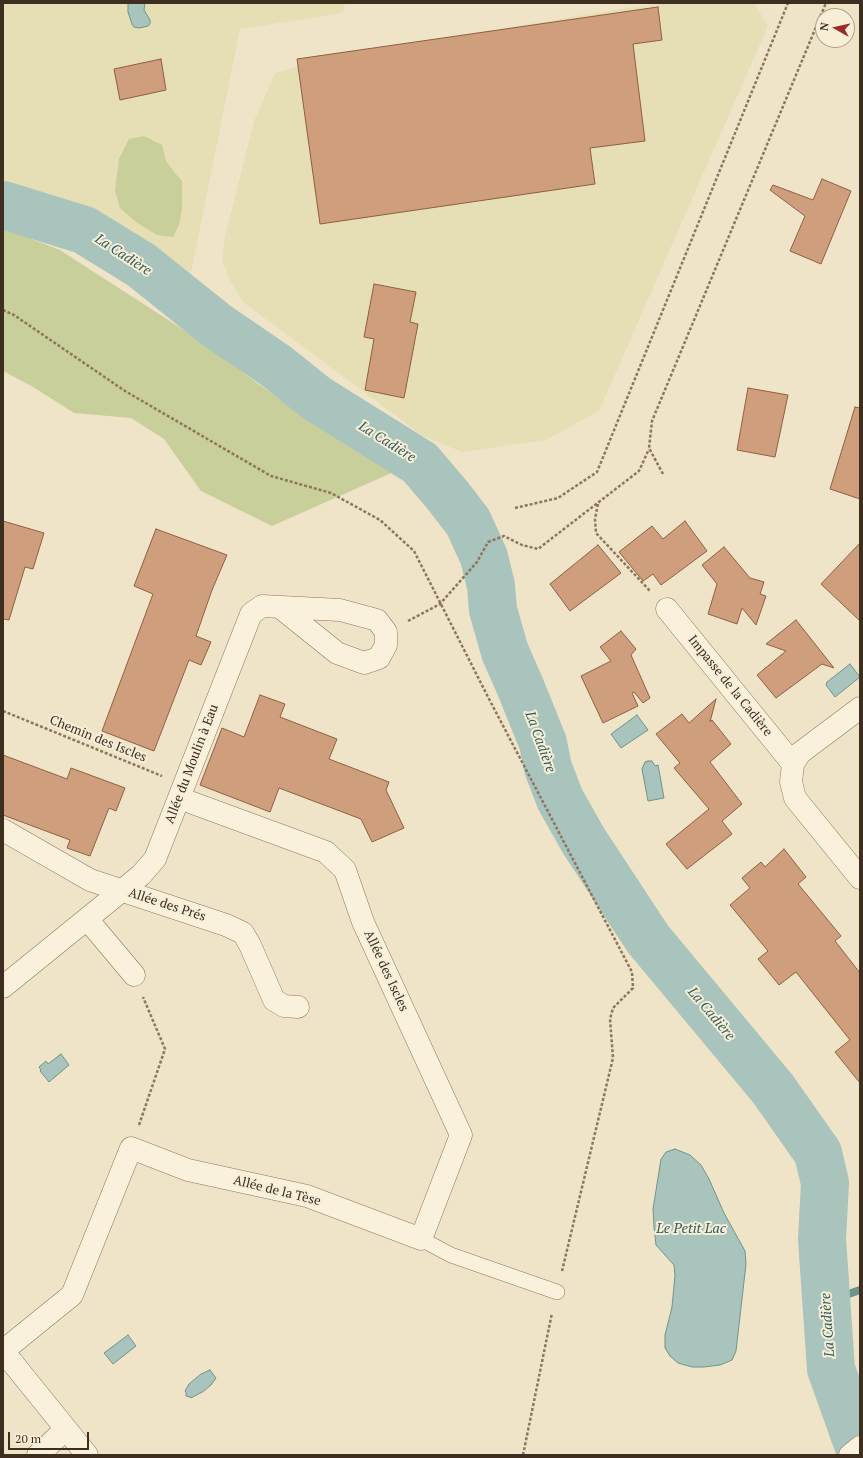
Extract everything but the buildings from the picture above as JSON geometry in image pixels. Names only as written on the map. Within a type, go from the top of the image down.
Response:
[{"type":"street","name":"Allée du Moulin à Eau","points":[[3,987],[141,875],[155,859],[251,614],[262,606],[340,610],[377,620],[386,632]]},
{"type":"street","points":[[281,608],[337,653],[364,663],[379,658],[386,645],[386,632]]},
{"type":"street","name":"Impasse de la Cadière","points":[[667,609],[793,764]]},
{"type":"street","points":[[860,708],[800,753],[793,764],[791,782],[795,798],[860,878]]},
{"type":"street","name":"Allée des Iscles","points":[[182,792],[326,852],[345,870],[363,922],[460,1135],[421,1239]]},
{"type":"street","name":"Allée des Prés","points":[[3,830],[90,880],[226,924],[243,934],[250,945],[274,1000],[284,1006],[298,1007]]},
{"type":"street","points":[[87,919],[134,975]]},
{"type":"street","points":[[87,1455],[3,1351],[72,1295],[131,1148]]},
{"type":"street","name":"Allée de la Tèse","points":[[131,1148],[188,1170],[307,1196],[421,1239]]},
{"type":"street","points":[[38,1455],[66,1430]]},
{"type":"street","points":[[850,1455],[860,1447]]},
{"type":"lane","points":[[421,1239],[451,1255],[557,1292]]},
{"type":"path","points":[[515,508],[558,498],[597,472],[788,3]]},
{"type":"path","points":[[386,632],[440,604],[477,562],[488,542],[504,536],[522,545],[538,549],[639,471],[649,448],[652,421],[826,3]]},
{"type":"path","points":[[3,310],[14,315],[125,391],[272,476],[331,493],[380,520],[414,551],[488,697],[632,972],[633,988],[613,1008],[610,1019],[613,1058],[557,1292],[523,1455]]},
{"type":"path","points":[[649,448],[663,474]]},
{"type":"path","points":[[598,503],[595,519],[596,534],[667,609]]},
{"type":"path","name":"Chemin des Iscles","points":[[3,711],[182,792]]},
{"type":"path","points":[[131,1148],[165,1049],[134,975]]},
{"type":"shaded area","points":[[3,3],[345,3],[343,13],[240,29],[188,288],[137,251],[59,207],[3,195]]},
{"type":"shaded area","points":[[657,3],[754,3],[768,26],[599,411],[546,440],[462,452],[423,436],[244,303],[230,281],[222,260],[225,236],[254,121],[275,73],[341,55]]},
{"type":"green space","points":[[144,136],[162,145],[166,161],[182,181],[182,209],[179,225],[173,237],[157,235],[136,222],[120,208],[115,191],[119,159],[129,139]]},
{"type":"green space","points":[[3,228],[60,250],[193,336],[309,421],[396,471],[272,526],[201,491],[164,439],[131,418],[74,413],[33,387],[3,371]]},
{"type":"water","points":[[128,3],[145,3],[144,10],[150,20],[150,24],[148,26],[139,28],[134,27],[128,12]]},
{"type":"water","points":[[850,664],[860,677],[835,697],[826,685],[827,682]]},
{"type":"water","points":[[637,715],[648,730],[621,748],[611,734]]},
{"type":"water","points":[[652,761],[655,766],[658,765],[664,798],[648,801],[642,769],[645,762]]},
{"type":"water","points":[[61,1054],[69,1065],[49,1082],[40,1071],[41,1070],[39,1067],[46,1061],[48,1064]]},
{"type":"water","name":"Le Petit Lac","points":[[675,1149],[690,1155],[701,1165],[724,1213],[745,1251],[746,1264],[736,1351],[732,1360],[720,1365],[692,1367],[678,1363],[670,1356],[665,1348],[665,1335],[672,1307],[675,1275],[674,1265],[656,1245],[653,1209],[661,1159],[666,1152]]},
{"type":"water","points":[[128,1335],[136,1346],[113,1364],[104,1353]]},
{"type":"water","points":[[210,1370],[216,1378],[211,1385],[204,1391],[191,1398],[186,1396],[185,1391],[189,1384],[201,1374]]},
{"type":"waterway","name":"La Cadière","points":[[3,205],[84,230],[141,265],[216,325],[276,366],[316,398],[420,463],[468,522],[484,557],[491,586],[493,610],[505,652],[543,743],[548,768],[560,799],[583,840],[648,939],[773,1089],[818,1153],[825,1183],[822,1239],[831,1369],[860,1450]]},
{"type":"waterway","points":[[826,1302],[860,1290]]}]
